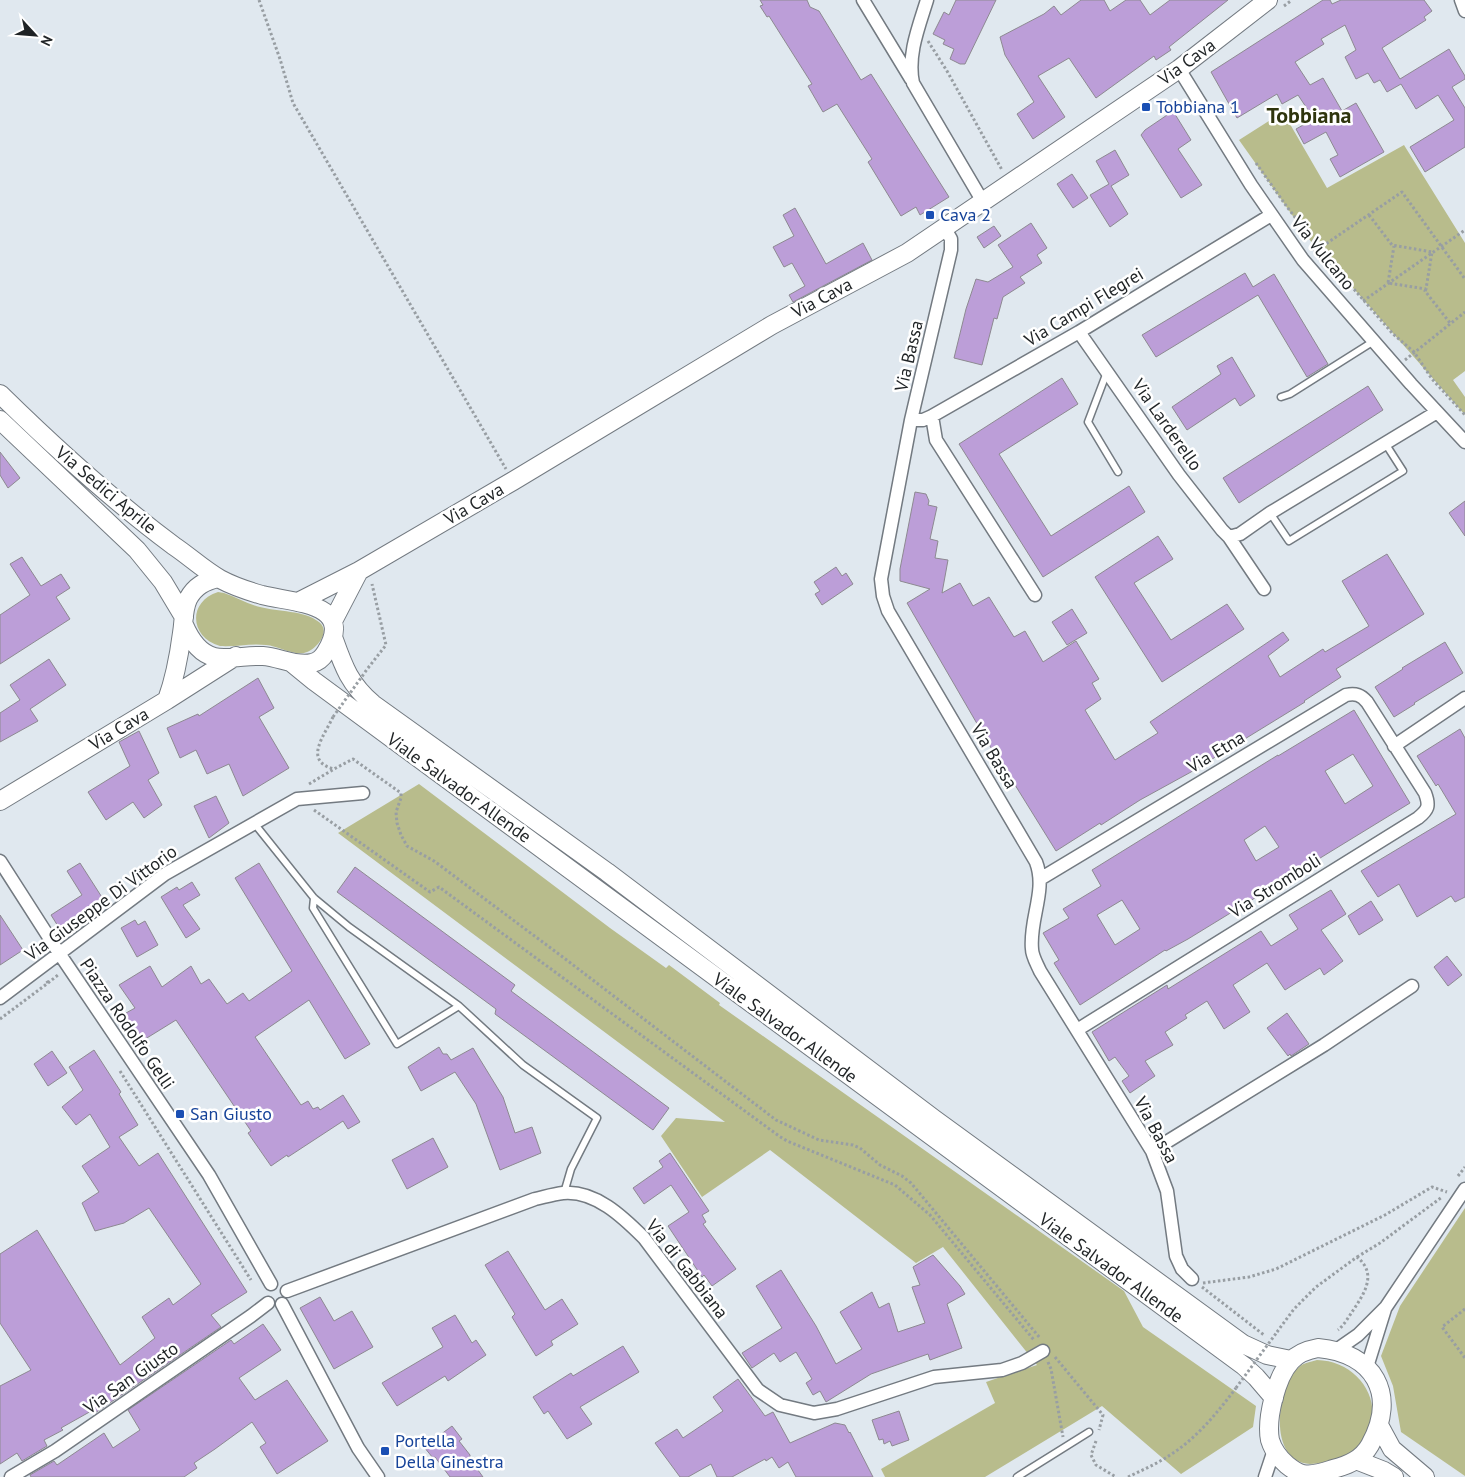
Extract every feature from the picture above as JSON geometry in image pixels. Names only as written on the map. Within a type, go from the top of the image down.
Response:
[{"type":"main road","name":"Via Cava","points":[[298,602],[359,571],[514,481],[772,325],[908,253],[1179,69],[1268,0]]},
{"type":"main road","name":"Via Sedici Aprile","points":[[0,394],[50,444],[87,476],[148,527],[218,578],[262,595],[314,606],[323,611],[333,629]]},
{"type":"main road","name":"Via Sedici Aprile","points":[[0,420],[137,550],[163,582],[184,621],[190,638],[204,652],[215,657],[264,656],[292,662]]},
{"type":"main road","points":[[292,662],[311,663],[318,661],[323,656],[359,571]]},
{"type":"main road","points":[[167,700],[174,679],[184,621],[184,608],[194,590],[202,583],[218,578]]},
{"type":"main road","name":"Viale Salvador Allende","points":[[333,629],[349,678],[354,687],[373,704],[607,872],[934,1119],[1243,1344],[1267,1355],[1292,1360]]},
{"type":"main road","name":"Via Cava","points":[[0,801],[237,656]]},
{"type":"main road","name":"Viale Salvador Allende","points":[[292,662],[346,704],[1244,1366],[1274,1398]]},
{"type":"main road","points":[[1352,1467],[1368,1448],[1378,1425],[1382,1410],[1382,1397],[1378,1385],[1368,1367],[1355,1359],[1335,1351],[1318,1348],[1308,1350],[1292,1360],[1282,1374],[1274,1398],[1269,1430],[1274,1450],[1298,1476],[1352,1467],[1384,1471],[1394,1477]]},
{"type":"main road","points":[[1378,1425],[1392,1449],[1425,1477]]},
{"type":"street","points":[[863,0],[983,202]]},
{"type":"street","points":[[913,82],[910,72],[911,57],[927,0]]},
{"type":"street","points":[[1461,0],[1465,10]]},
{"type":"street","name":"Via Vulcano","points":[[1179,69],[1271,215],[1304,260],[1396,367],[1465,442]]},
{"type":"street","name":"Via Campi Flegrei","points":[[912,420],[923,420],[932,416],[1079,332],[1271,215]]},
{"type":"street","name":"Via Bassa","points":[[944,228],[951,239],[951,250],[912,420],[881,579],[883,596],[888,611],[1036,862],[1040,878],[1040,888],[1031,932],[1032,951],[1040,971],[1152,1151],[1167,1192],[1176,1256],[1182,1269],[1195,1281]]},
{"type":"street","name":"Via Larderello","points":[[1079,332],[1108,370],[1179,475],[1229,537],[1264,589]]},
{"type":"street","points":[[1229,537],[1240,534],[1270,513],[1436,412]]},
{"type":"street","points":[[932,416],[936,440],[1034,595]]},
{"type":"street","name":"Via Etna","points":[[1040,878],[1346,695],[1354,694],[1361,696],[1368,702],[1394,746]]},
{"type":"street","points":[[1394,746],[1465,698]]},
{"type":"street","name":"Via Stromboli","points":[[1077,1030],[1418,818],[1426,811],[1429,807],[1425,793],[1394,746]]},
{"type":"street","points":[[0,789],[20,788]]},
{"type":"street","name":"Via Giuseppe Di Vittorio","points":[[0,998],[165,874],[254,823],[297,799],[363,793]]},
{"type":"street","name":"Piazza Rodolfo Gelli","points":[[0,861],[59,953],[209,1175],[271,1284]]},
{"type":"street","points":[[1152,1151],[1324,1045],[1412,986]]},
{"type":"street","points":[[1335,1351],[1358,1335],[1386,1306],[1465,1189]]},
{"type":"street","name":"Via di Gabbiana","points":[[287,1291],[536,1199],[564,1193],[585,1196],[607,1206],[624,1218],[644,1238],[758,1390],[780,1405],[814,1413],[837,1409],[934,1377],[1002,1370],[1022,1363],[1046,1349]]},
{"type":"street","points":[[280,1283],[287,1291],[288,1297],[282,1304],[273,1306],[268,1303],[264,1294],[271,1284],[280,1283]]},
{"type":"street","name":"Via San Giusto","points":[[11,1477],[56,1451],[268,1303]]},
{"type":"street","points":[[282,1304],[358,1448],[378,1477]]},
{"type":"street","points":[[1368,1367],[1386,1306]]},
{"type":"street","points":[[1265,1477],[1274,1450]]},
{"type":"lane","points":[[1281,397],[1290,394],[1374,341]]},
{"type":"lane","points":[[1108,370],[1088,422],[1118,472]]},
{"type":"lane","points":[[1270,513],[1289,541],[1403,470],[1385,443]]},
{"type":"lane","points":[[254,823],[314,898],[349,927],[459,1006],[522,1065],[597,1118],[571,1169],[564,1193]]},
{"type":"lane","points":[[314,898],[313,908],[397,1044],[459,1006]]},
{"type":"lane","points":[[1017,1477],[1089,1432]]},
{"type":"path","points":[[259,0],[293,103],[514,481]]},
{"type":"path","points":[[918,29],[947,70],[1010,184]]},
{"type":"path","points":[[1254,160],[1320,248],[1392,334],[1414,352],[1432,379],[1465,415]]},
{"type":"path","points":[[1304,260],[1402,192],[1465,279]]},
{"type":"path","points":[[1369,215],[1392,245],[1432,252]]},
{"type":"path","points":[[1349,313],[1364,300],[1465,230]]},
{"type":"path","points":[[1388,283],[1394,246]]},
{"type":"path","points":[[1432,252],[1425,291],[1450,324]]},
{"type":"path","points":[[1388,283],[1426,289]]},
{"type":"path","points":[[1396,367],[1465,312]]},
{"type":"path","points":[[368,668],[332,717],[317,751],[319,761],[327,767],[334,768],[353,759],[401,793],[396,812],[397,823],[401,836],[407,846],[434,861],[776,1120],[819,1140],[853,1145],[860,1148],[880,1165],[902,1176],[911,1183],[1046,1349],[1064,1447]]},
{"type":"path","points":[[297,799],[430,892],[439,887],[779,1136],[895,1185],[900,1189],[930,1215],[1103,1415],[1091,1454],[1096,1465],[1116,1477]]},
{"type":"path","points":[[48,982],[59,974]]},
{"type":"path","points":[[118,1067],[255,1286]]},
{"type":"path","points":[[1128,1477],[1181,1448],[1206,1425],[1294,1310],[1316,1287],[1380,1243],[1447,1192],[1432,1187],[1385,1215],[1276,1269],[1249,1277],[1195,1281]]},
{"type":"path","points":[[1336,1332],[1346,1321],[1366,1289],[1368,1282],[1364,1263],[1357,1257]]},
{"type":"path","points":[[1195,1281],[1275,1342]]},
{"type":"path","points":[[1465,1309],[1442,1327],[1465,1358]]},
{"type":"green space","points":[[1283,112],[1327,188],[1404,145],[1465,243],[1465,371],[1453,380],[1465,397],[1465,415],[1332,264],[1317,250],[1239,140]]},
{"type":"green space","points":[[218,592],[255,606],[306,615],[323,626],[323,636],[313,649],[304,653],[295,653],[271,646],[220,646],[210,642],[198,628],[196,620],[197,611],[208,597]]},
{"type":"green space","points":[[419,784],[610,928],[666,968],[669,965],[720,1003],[719,1005],[1124,1291],[1143,1327],[1256,1406],[1253,1427],[1181,1474],[1102,1406],[985,1477],[885,1477],[881,1469],[995,1403],[986,1382],[1037,1365],[943,1247],[916,1263],[770,1150],[702,1197],[661,1136],[676,1118],[725,1122],[338,833]]},
{"type":"green space","points":[[1465,1208],[1465,1476],[1401,1432],[1393,1386],[1381,1356],[1400,1306]]},
{"type":"green space","points":[[1317,1360],[1332,1362],[1356,1376],[1365,1387],[1371,1399],[1373,1412],[1371,1427],[1365,1441],[1359,1447],[1336,1459],[1310,1464],[1297,1460],[1287,1451],[1282,1439],[1280,1424],[1281,1408],[1284,1393],[1297,1369],[1304,1364]]},
{"type":"building","points":[[760,0],[807,0],[810,7],[819,11],[861,80],[871,74],[949,197],[920,215],[916,207],[901,216],[868,162],[872,159],[837,104],[823,112],[808,86],[812,84],[769,16],[767,17],[760,6],[763,5]]},
{"type":"building","points":[[956,0],[996,0],[965,64],[960,64],[950,59],[954,49],[943,44],[945,40],[933,34],[944,12],[949,15]]},
{"type":"building","points":[[1081,0],[1104,0],[1110,11],[1126,0],[1140,0],[1150,15],[1170,0],[1228,0],[1169,47],[1171,50],[1156,60],[1154,56],[1096,98],[1069,58],[1038,76],[1065,117],[1033,139],[1017,114],[1034,102],[1005,55],[1000,37],[1044,14],[1054,6],[1061,15]]},
{"type":"building","points":[[1323,0],[1330,0],[1332,4],[1341,0],[1424,0],[1432,11],[1424,17],[1426,20],[1382,48],[1400,79],[1449,49],[1465,76],[1465,79],[1452,87],[1465,108],[1465,147],[1425,172],[1410,147],[1454,120],[1438,95],[1416,109],[1401,84],[1387,92],[1380,80],[1374,83],[1368,73],[1356,79],[1345,57],[1356,50],[1345,25],[1321,39],[1324,44],[1295,62],[1310,85],[1323,78],[1342,111],[1356,103],[1384,152],[1340,177],[1330,159],[1338,155],[1326,132],[1304,144],[1296,129],[1314,119],[1298,95],[1282,104],[1277,94],[1237,118],[1211,72]]},
{"type":"building","points":[[1173,111],[1191,140],[1178,149],[1202,185],[1181,198],[1141,135],[1145,130]]},
{"type":"building","points":[[1115,150],[1129,175],[1111,186],[1128,214],[1110,227],[1090,195],[1109,184],[1096,161]]},
{"type":"building","points":[[1072,174],[1088,198],[1073,208],[1057,184]]},
{"type":"building","points":[[795,208],[826,264],[863,243],[872,260],[793,302],[789,295],[805,286],[792,263],[784,267],[773,247],[794,236],[783,215]]},
{"type":"building","points":[[1031,223],[1047,248],[1037,255],[1042,263],[1020,277],[1025,283],[1003,297],[997,319],[994,318],[982,365],[954,358],[966,309],[976,279],[988,282],[1013,267],[998,245]]},
{"type":"building","points":[[994,226],[1001,236],[984,248],[977,237]]},
{"type":"building","points":[[1245,273],[1253,287],[1274,274],[1328,364],[1307,377],[1258,295],[1156,357],[1142,335]]},
{"type":"building","points":[[1232,357],[1255,396],[1240,406],[1235,398],[1187,430],[1172,407],[1221,374],[1217,366]]},
{"type":"building","points":[[1062,378],[1078,404],[999,454],[1051,536],[1129,486],[1145,512],[1043,577],[959,444]]},
{"type":"building","points":[[1368,386],[1383,410],[1239,503],[1223,478]]},
{"type":"building","points":[[0,452],[20,478],[8,488],[0,475]]},
{"type":"building","points":[[915,492],[926,494],[929,501],[928,505],[937,507],[930,539],[938,541],[935,558],[948,560],[942,593],[960,583],[973,606],[989,597],[1014,637],[1025,631],[1043,662],[1076,641],[1099,679],[1092,683],[1101,699],[1085,710],[1115,760],[1158,733],[1150,722],[1283,632],[1289,640],[1268,656],[1280,677],[1323,649],[1325,652],[1369,626],[1342,581],[1387,554],[1424,614],[1336,669],[1341,677],[1305,702],[1191,772],[1140,800],[1101,825],[1100,823],[1056,851],[1001,765],[907,603],[930,589],[900,581],[900,569]]},
{"type":"building","points":[[1465,501],[1465,536],[1449,513]]},
{"type":"building","points":[[1158,536],[1173,559],[1134,583],[1171,640],[1227,604],[1244,629],[1162,682],[1095,577]]},
{"type":"building","points":[[22,557],[41,586],[61,574],[70,588],[56,597],[70,619],[0,664],[0,615],[30,595],[10,564]]},
{"type":"building","points":[[836,567],[842,576],[846,573],[853,584],[822,605],[815,594],[820,591],[814,582]]},
{"type":"building","points":[[1072,609],[1087,633],[1067,645],[1052,622]]},
{"type":"building","points":[[1445,642],[1463,673],[1394,717],[1375,687]]},
{"type":"building","points":[[49,659],[66,685],[30,709],[38,721],[0,742],[0,713],[20,700],[10,685]]},
{"type":"building","points":[[258,678],[274,708],[259,717],[289,768],[243,796],[229,764],[207,774],[196,750],[180,758],[167,728],[198,714],[199,716]]},
{"type":"building","points":[[1354,710],[1410,803],[1188,939],[1165,950],[1080,1005],[1054,963],[1059,960],[1043,933],[1069,918],[1063,909],[1101,886],[1092,870]],"holes":[[[1353,754],[1373,786],[1345,804],[1325,771]],[[1265,826],[1279,847],[1256,861],[1244,840]],[[1122,900],[1140,929],[1115,945],[1097,915]]]},
{"type":"building","points":[[1460,729],[1465,738],[1465,897],[1455,902],[1451,896],[1417,917],[1399,884],[1378,897],[1361,871],[1456,814],[1438,784],[1436,786],[1417,756]]},
{"type":"building","points":[[139,731],[159,773],[148,780],[162,805],[144,818],[133,802],[106,820],[88,792],[130,766],[119,742]]},
{"type":"building","points":[[216,796],[229,823],[209,838],[194,806]]},
{"type":"building","points":[[80,863],[105,902],[61,931],[51,915],[82,895],[67,871]]},
{"type":"building","points":[[259,863],[370,1044],[345,1059],[309,1000],[255,1037],[301,1105],[308,1101],[313,1109],[318,1107],[320,1110],[343,1095],[360,1122],[348,1129],[343,1121],[271,1166],[248,1133],[251,1131],[176,1020],[142,1041],[132,1031],[127,1033],[117,1018],[135,1008],[119,985],[150,966],[162,987],[191,966],[201,984],[209,979],[227,1004],[243,993],[249,1001],[292,971],[235,878]]},
{"type":"building","points":[[355,867],[515,985],[511,991],[669,1108],[653,1130],[495,1014],[496,1009],[337,892]]},
{"type":"building","points":[[192,882],[200,895],[183,905],[200,929],[186,938],[161,897],[177,887],[179,890]]},
{"type":"building","points":[[1331,890],[1346,914],[1321,930],[1343,961],[1324,975],[1320,968],[1285,990],[1267,963],[1233,985],[1250,1012],[1224,1029],[1207,1001],[1185,1015],[1187,1018],[1165,1032],[1173,1045],[1145,1061],[1155,1076],[1130,1093],[1122,1081],[1129,1076],[1115,1057],[1109,1061],[1092,1032],[1167,985],[1168,989],[1261,931],[1271,946],[1298,929],[1289,915]]},
{"type":"building","points":[[1371,901],[1383,920],[1359,935],[1348,916]]},
{"type":"building","points":[[0,915],[23,950],[0,965]]},
{"type":"building","points":[[135,920],[138,925],[145,921],[158,945],[137,957],[121,928]]},
{"type":"building","points":[[1447,956],[1462,975],[1448,986],[1434,967]]},
{"type":"building","points":[[1287,1013],[1309,1044],[1291,1056],[1290,1054],[1288,1056],[1267,1028]]},
{"type":"building","points":[[439,1047],[443,1054],[447,1054],[451,1060],[473,1048],[503,1097],[515,1133],[532,1127],[541,1153],[500,1170],[476,1104],[455,1072],[421,1091],[408,1067]]},
{"type":"building","points":[[94,1050],[121,1092],[119,1094],[138,1125],[119,1137],[139,1166],[158,1153],[247,1292],[211,1315],[221,1327],[95,1413],[93,1410],[61,1428],[63,1430],[44,1440],[47,1446],[22,1461],[17,1453],[0,1464],[0,1386],[31,1370],[0,1323],[0,1254],[37,1230],[120,1365],[155,1338],[142,1317],[169,1298],[173,1305],[201,1284],[149,1208],[124,1223],[95,1231],[82,1203],[99,1192],[82,1166],[110,1147],[90,1114],[76,1125],[62,1107],[83,1090],[69,1067]]},
{"type":"building","points":[[52,1051],[67,1073],[48,1086],[34,1064]]},
{"type":"building","points":[[433,1138],[448,1167],[407,1189],[392,1160]]},
{"type":"building","points":[[670,1153],[709,1211],[702,1215],[706,1222],[703,1224],[736,1269],[712,1286],[704,1275],[702,1277],[668,1226],[689,1212],[671,1185],[644,1204],[633,1188],[663,1167],[659,1161]]},
{"type":"building","points":[[508,1251],[545,1310],[562,1299],[578,1324],[551,1341],[553,1345],[536,1356],[512,1317],[515,1314],[485,1265]]},
{"type":"building","points":[[933,1255],[965,1294],[947,1304],[962,1348],[930,1360],[928,1354],[871,1374],[826,1402],[820,1391],[813,1395],[806,1383],[812,1379],[796,1352],[780,1362],[774,1353],[752,1368],[742,1353],[782,1328],[756,1286],[781,1270],[816,1326],[836,1364],[862,1349],[840,1312],[872,1292],[879,1308],[889,1303],[898,1332],[925,1323],[912,1287],[920,1285],[913,1267]]},
{"type":"building","points":[[320,1297],[334,1321],[352,1311],[373,1347],[334,1369],[300,1308]]},
{"type":"building","points":[[455,1315],[472,1343],[476,1340],[486,1355],[448,1381],[445,1376],[397,1406],[382,1383],[443,1347],[432,1328]]},
{"type":"building","points":[[263,1324],[281,1350],[239,1378],[255,1400],[287,1380],[328,1441],[277,1474],[260,1447],[266,1443],[252,1422],[194,1463],[197,1468],[184,1477],[31,1477],[30,1475],[54,1461],[57,1465],[104,1433],[113,1448],[140,1430],[128,1410],[231,1340],[234,1344]]},
{"type":"building","points":[[623,1346],[639,1372],[580,1407],[592,1424],[567,1439],[548,1411],[544,1414],[533,1397],[571,1373],[573,1376]]},
{"type":"building","points":[[738,1379],[765,1416],[773,1412],[790,1443],[835,1423],[845,1425],[873,1477],[796,1477],[788,1462],[779,1468],[772,1457],[732,1477],[717,1477],[711,1464],[688,1477],[680,1477],[655,1443],[677,1429],[683,1438],[723,1411],[713,1397]]},
{"type":"building","points":[[899,1411],[909,1440],[892,1446],[890,1441],[884,1444],[883,1439],[879,1440],[872,1420]]},
{"type":"building","points":[[452,1426],[462,1439],[459,1441],[483,1477],[450,1477],[435,1457],[433,1458],[424,1447]]},
{"type":"place","name":"Tobbiana 1","points":[[1146,107]]},
{"type":"place","name":"Cava 2","points":[[930,215]]},
{"type":"place","name":"San Giusto","points":[[180,1114]]},
{"type":"place","name":"Portella Della Ginestra","points":[[385,1451]]},
{"type":"district","name":"Tobbiana","points":[[1309,115]]}]
